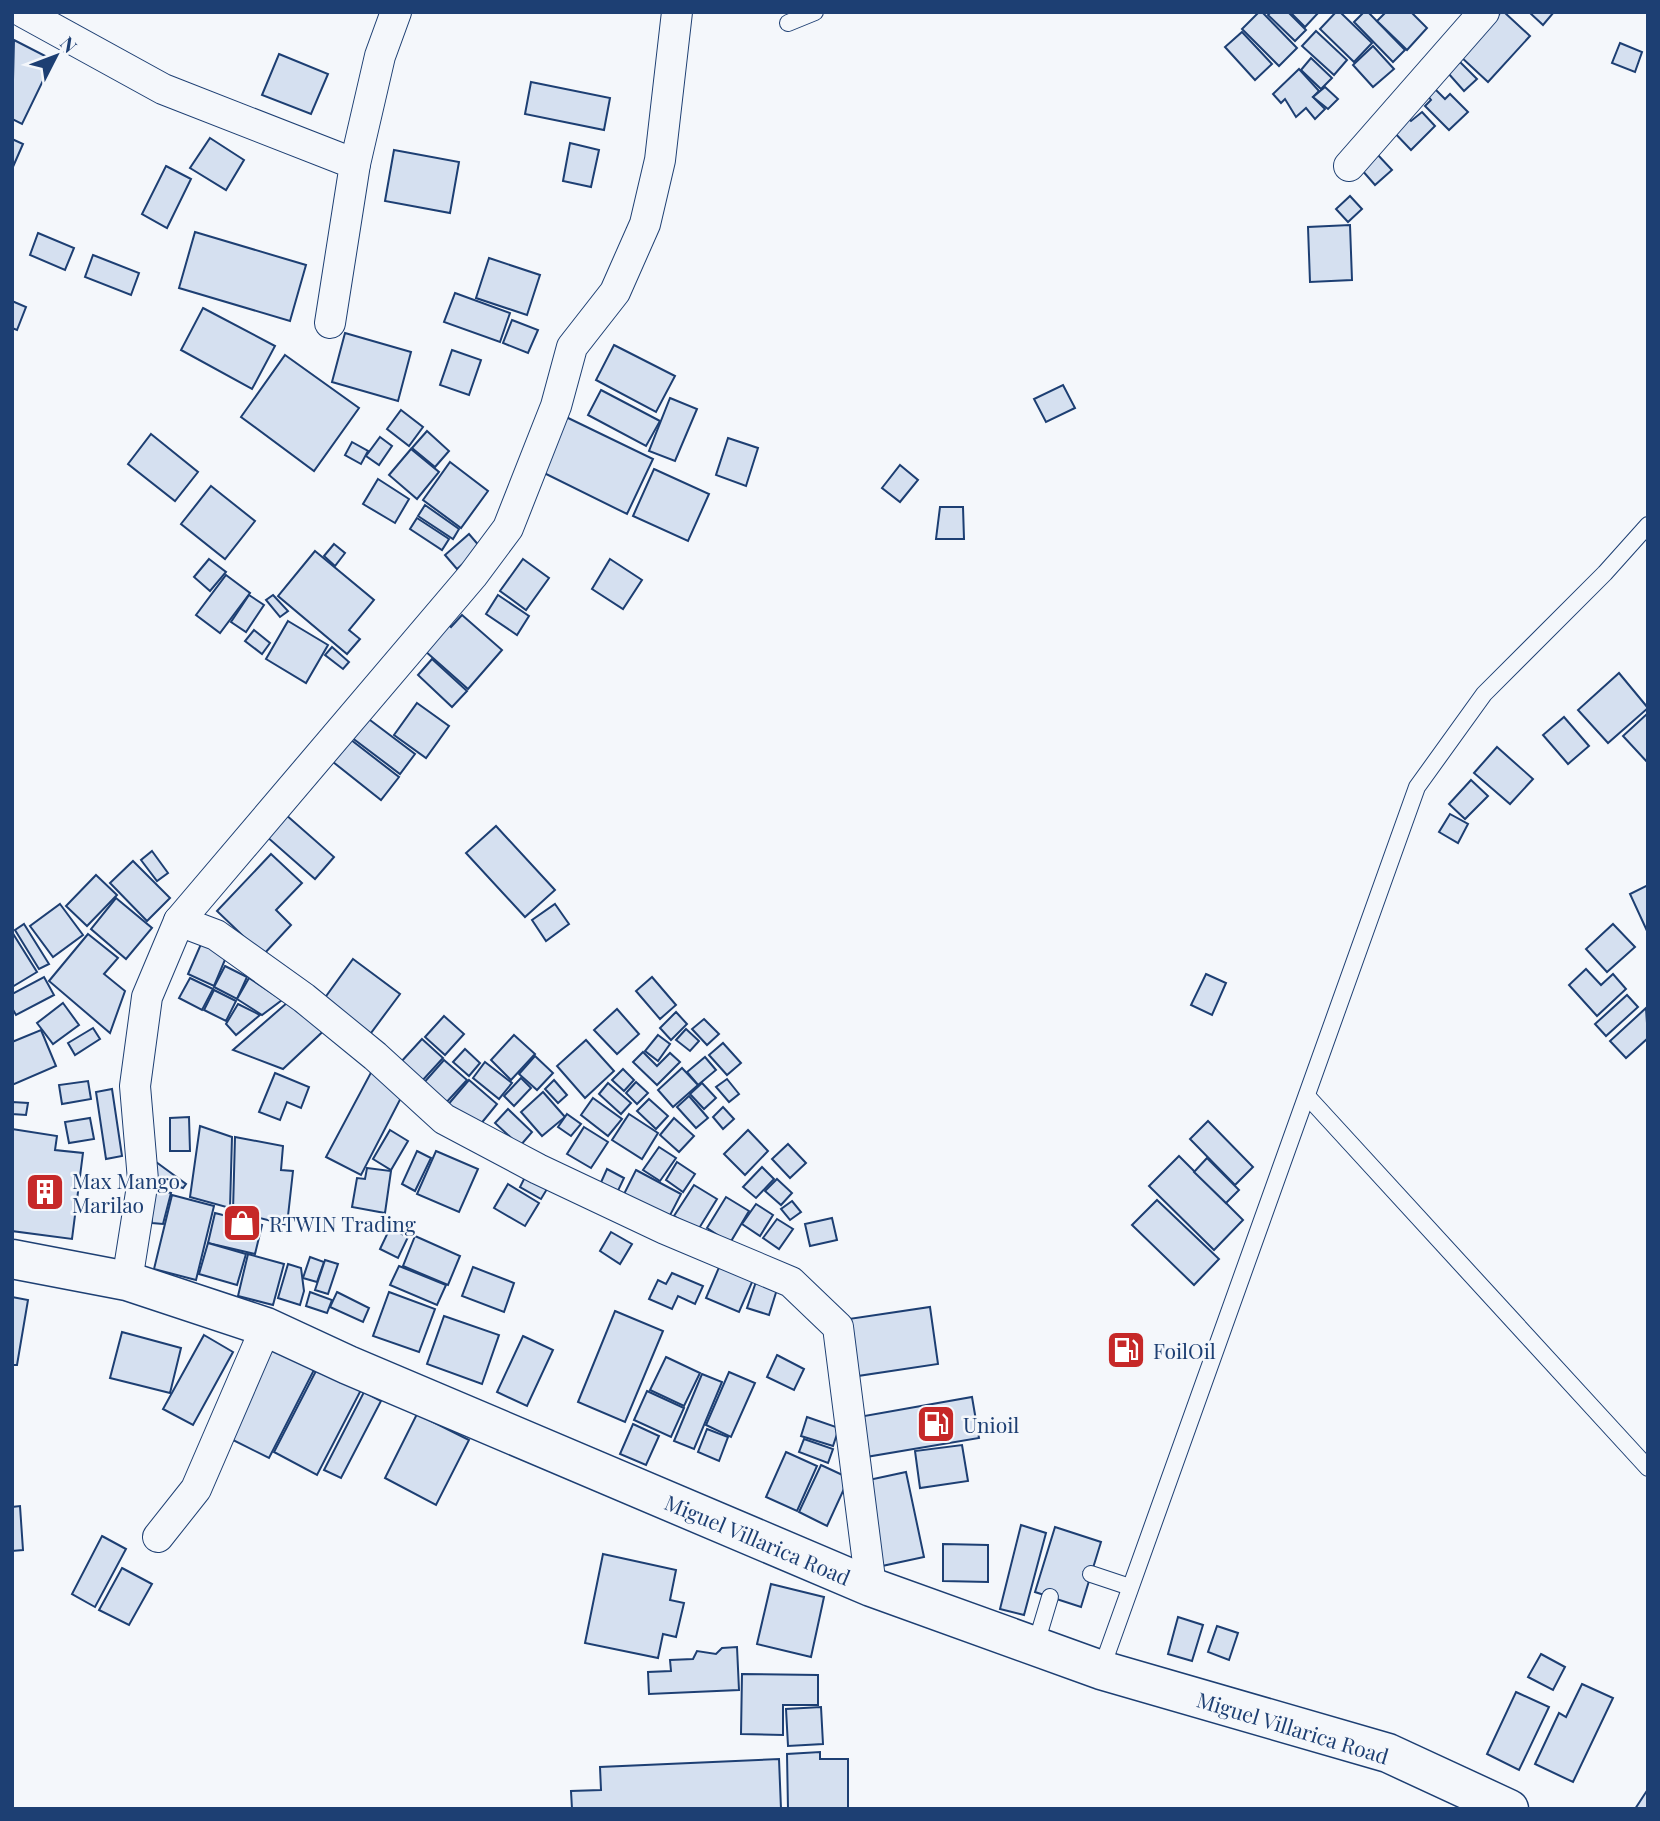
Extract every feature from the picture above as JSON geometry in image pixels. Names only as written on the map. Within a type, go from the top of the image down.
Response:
[{"type":"main road","name":"Miguel Villarica Road","points":[[12,1259],[127,1281],[266,1327],[348,1365],[871,1587],[1101,1670],[1388,1753],[1509,1809]]},
{"type":"street","points":[[23,12],[163,89],[355,164]]},
{"type":"street","points":[[330,323],[355,164],[380,56],[396,12]]},
{"type":"street","points":[[127,1281],[143,1180],[135,1086],[147,997],[179,921],[473,575],[508,528],[556,406],[572,347],[615,292],[645,224],[660,160],[677,12]]},
{"type":"street","points":[[1349,166],[1469,18]]},
{"type":"street","points":[[179,921],[216,935],[304,998],[376,1056],[444,1119],[538,1169],[642,1218],[791,1282],[810,1300],[838,1327],[871,1587]]},
{"type":"street","points":[[158,1537],[196,1489],[266,1327]]},
{"type":"lane","points":[[788,23],[815,12]]},
{"type":"lane","points":[[1101,1670],[1417,787],[1484,694],[1605,573],[1648,525]]},
{"type":"lane","points":[[1307,1096],[1648,1468]]},
{"type":"lane","points":[[1091,1574],[1130,1587]]},
{"type":"lane","points":[[1035,1647],[1050,1597]]},
{"type":"building","points":[[1259,12],[1297,48],[1279,66],[1242,29]]},
{"type":"building","points":[[1271,12],[1288,12],[1306,30],[1295,41],[1268,15]]},
{"type":"building","points":[[1290,12],[1319,12],[1305,27]]},
{"type":"building","points":[[1336,12],[1340,12],[1372,43],[1354,62],[1320,29]]},
{"type":"building","points":[[1364,12],[1368,12],[1405,50],[1393,62],[1354,22]]},
{"type":"building","points":[[1386,12],[1411,12],[1427,28],[1407,50],[1377,21]]},
{"type":"building","points":[[1501,12],[1530,36],[1488,82],[1460,56]]},
{"type":"building","points":[[1529,12],[1554,12],[1543,25]]},
{"type":"building","points":[[1316,31],[1347,60],[1334,75],[1302,46]]},
{"type":"building","points":[[1242,32],[1272,64],[1255,80],[1225,47]]},
{"type":"building","points":[[14,40],[53,60],[22,124],[12,119]]},
{"type":"building","points":[[1620,43],[1642,52],[1635,72],[1612,63]]},
{"type":"building","points":[[1373,46],[1394,69],[1373,87],[1353,65]]},
{"type":"building","points":[[279,54],[328,74],[311,114],[262,95]]},
{"type":"building","points":[[1311,58],[1332,78],[1321,89],[1301,70]]},
{"type":"building","points":[[1460,62],[1477,79],[1464,91],[1448,73]]},
{"type":"building","points":[[1299,69],[1319,91],[1313,97],[1325,109],[1315,119],[1306,108],[1296,117],[1285,99],[1281,103],[1273,94]]},
{"type":"building","points":[[531,82],[610,98],[604,130],[525,114]]},
{"type":"building","points":[[1325,87],[1338,99],[1328,109],[1313,97]]},
{"type":"building","points":[[1435,89],[1445,99],[1450,94],[1468,112],[1449,130],[1425,106],[1431,100],[1428,96]]},
{"type":"building","points":[[1422,112],[1435,126],[1411,150],[1390,128],[1404,114],[1411,121]]},
{"type":"building","points":[[210,138],[244,160],[226,190],[190,168]]},
{"type":"building","points":[[12,139],[23,144],[12,169]]},
{"type":"building","points":[[570,143],[599,150],[591,187],[563,181]]},
{"type":"building","points":[[394,150],[459,162],[450,213],[385,201]]},
{"type":"building","points":[[1377,154],[1392,170],[1375,185],[1361,169]]},
{"type":"building","points":[[166,166],[191,179],[167,228],[142,214]]},
{"type":"building","points":[[1350,196],[1362,209],[1348,222],[1336,209]]},
{"type":"building","points":[[1350,225],[1352,280],[1310,282],[1308,227]]},
{"type":"building","points":[[195,232],[306,265],[290,321],[179,288]]},
{"type":"building","points":[[38,233],[74,248],[65,270],[30,255]]},
{"type":"building","points":[[93,255],[139,273],[131,295],[85,277]]},
{"type":"building","points":[[489,258],[540,275],[527,315],[476,298]]},
{"type":"building","points":[[455,293],[510,313],[500,342],[444,322]]},
{"type":"building","points":[[12,301],[26,307],[17,330],[12,328]]},
{"type":"building","points":[[203,308],[275,346],[252,389],[181,350]]},
{"type":"building","points":[[512,320],[538,330],[528,353],[503,343]]},
{"type":"building","points":[[345,333],[411,352],[398,401],[332,382]]},
{"type":"building","points":[[614,345],[675,376],[656,412],[596,380]]},
{"type":"building","points":[[452,350],[481,360],[469,395],[440,385]]},
{"type":"building","points":[[285,355],[359,408],[314,471],[241,417]]},
{"type":"building","points":[[1063,385],[1075,408],[1046,422],[1034,399]]},
{"type":"building","points":[[601,390],[660,421],[646,446],[588,415]]},
{"type":"building","points":[[670,398],[697,409],[675,461],[649,451]]},
{"type":"building","points":[[401,410],[423,427],[409,446],[387,429]]},
{"type":"building","points":[[564,416],[653,459],[627,514],[538,470]]},
{"type":"building","points":[[427,431],[449,451],[435,467],[412,448]]},
{"type":"building","points":[[151,434],[198,472],[175,501],[128,464]]},
{"type":"building","points":[[380,437],[392,446],[379,465],[366,456]]},
{"type":"building","points":[[728,438],[758,448],[746,486],[716,475]]},
{"type":"building","points":[[352,442],[368,451],[361,464],[345,455]]},
{"type":"building","points":[[411,449],[439,472],[417,499],[389,475]]},
{"type":"building","points":[[450,462],[488,491],[461,528],[423,500]]},
{"type":"building","points":[[900,465],[918,480],[900,502],[882,488]]},
{"type":"building","points":[[654,469],[709,494],[688,541],[633,516]]},
{"type":"building","points":[[378,479],[409,499],[395,523],[363,504]]},
{"type":"building","points":[[211,486],[255,521],[225,559],[181,524]]},
{"type":"building","points":[[425,505],[459,529],[453,539],[418,516]]},
{"type":"building","points":[[940,507],[963,507],[964,539],[936,539]]},
{"type":"building","points":[[417,518],[449,539],[442,550],[410,529]]},
{"type":"building","points":[[469,534],[481,548],[457,569],[445,555]]},
{"type":"building","points":[[334,544],[345,553],[335,566],[324,556]]},
{"type":"building","points":[[315,551],[374,600],[349,630],[360,639],[347,654],[278,596]]},
{"type":"building","points":[[209,559],[226,572],[210,591],[194,577]]},
{"type":"building","points":[[523,559],[549,578],[526,610],[500,591]]},
{"type":"building","points":[[610,559],[642,580],[623,609],[592,589]]},
{"type":"building","points":[[226,575],[250,593],[220,633],[196,615]]},
{"type":"building","points":[[249,595],[264,605],[246,632],[231,622]]},
{"type":"building","points":[[273,595],[288,611],[280,617],[266,600]]},
{"type":"building","points":[[498,595],[529,616],[517,635],[486,614]]},
{"type":"building","points":[[462,615],[502,650],[468,689],[416,643],[440,617],[451,627]]},
{"type":"building","points":[[288,621],[328,645],[306,683],[266,659]]},
{"type":"building","points":[[254,630],[270,643],[262,654],[245,641]]},
{"type":"building","points":[[332,647],[349,662],[343,669],[325,655]]},
{"type":"building","points":[[432,659],[467,691],[452,707],[418,675]]},
{"type":"building","points":[[1619,673],[1648,708],[1608,743],[1578,710]]},
{"type":"building","points":[[417,703],[449,726],[426,758],[394,735]]},
{"type":"building","points":[[1648,713],[1648,763],[1623,736]]},
{"type":"building","points":[[362,714],[415,754],[400,774],[347,734]]},
{"type":"building","points":[[1564,717],[1589,746],[1568,764],[1543,735]]},
{"type":"building","points":[[346,736],[399,777],[381,800],[328,758]]},
{"type":"building","points":[[1497,747],[1533,779],[1510,804],[1474,773]]},
{"type":"building","points":[[1471,780],[1488,796],[1465,819],[1449,804]]},
{"type":"building","points":[[285,814],[334,857],[315,879],[266,836]]},
{"type":"building","points":[[1450,814],[1468,824],[1458,843],[1439,832]]},
{"type":"building","points":[[496,826],[555,890],[525,917],[466,853]]},
{"type":"building","points":[[152,851],[168,873],[157,881],[141,860]]},
{"type":"building","points":[[271,854],[302,883],[276,910],[291,925],[263,955],[217,911]]},
{"type":"building","points":[[133,861],[170,898],[147,921],[110,883]]},
{"type":"building","points":[[96,875],[117,895],[87,926],[66,906]]},
{"type":"building","points":[[1648,885],[1648,933],[1630,894]]},
{"type":"building","points":[[116,898],[152,928],[126,959],[91,929]]},
{"type":"building","points":[[60,904],[83,935],[53,957],[30,926]]},
{"type":"building","points":[[555,904],[569,924],[546,941],[532,920]]},
{"type":"building","points":[[24,924],[49,964],[39,969],[15,930]]},
{"type":"building","points":[[1613,924],[1635,947],[1607,972],[1586,949]]},
{"type":"building","points":[[12,932],[37,972],[12,987]]},
{"type":"building","points":[[88,934],[118,958],[104,974],[125,991],[110,1033],[49,981]]},
{"type":"building","points":[[201,944],[227,955],[214,986],[188,974]]},
{"type":"building","points":[[353,959],[400,994],[365,1041],[319,1006]]},
{"type":"building","points":[[225,966],[247,977],[237,999],[214,987]]},
{"type":"building","points":[[1586,969],[1601,985],[1613,974],[1626,989],[1597,1016],[1569,985]]},
{"type":"building","points":[[1206,974],[1226,983],[1212,1015],[1191,1005]]},
{"type":"building","points":[[44,977],[54,995],[16,1015],[12,1008],[12,994]]},
{"type":"building","points":[[652,977],[676,1005],[660,1019],[636,991]]},
{"type":"building","points":[[190,978],[213,989],[202,1010],[179,998]]},
{"type":"building","points":[[249,978],[282,1000],[262,1015],[237,999]]},
{"type":"building","points":[[214,990],[236,1001],[226,1021],[204,1010]]},
{"type":"building","points":[[296,995],[333,1022],[283,1069],[233,1050]]},
{"type":"building","points":[[1627,995],[1638,1007],[1606,1036],[1595,1024]]},
{"type":"building","points":[[63,1003],[79,1025],[53,1044],[37,1023]]},
{"type":"building","points":[[238,1004],[260,1015],[236,1035],[226,1024]]},
{"type":"building","points":[[1646,1008],[1648,1038],[1626,1058],[1610,1041]]},
{"type":"building","points":[[617,1009],[639,1034],[617,1054],[594,1030]]},
{"type":"building","points":[[676,1012],[687,1024],[671,1040],[660,1028]]},
{"type":"building","points":[[444,1016],[464,1034],[445,1055],[425,1037]]},
{"type":"building","points":[[704,1019],[719,1034],[707,1045],[692,1029]]},
{"type":"building","points":[[93,1028],[100,1039],[75,1055],[68,1043]]},
{"type":"building","points":[[686,1029],[699,1041],[690,1051],[676,1040]]},
{"type":"building","points":[[41,1030],[56,1066],[12,1085],[12,1042]]},
{"type":"building","points":[[514,1035],[535,1054],[511,1080],[491,1060]]},
{"type":"building","points":[[658,1035],[670,1044],[658,1061],[645,1051]]},
{"type":"building","points":[[422,1039],[443,1058],[421,1082],[400,1063]]},
{"type":"building","points":[[586,1040],[614,1071],[585,1098],[557,1066]]},
{"type":"building","points":[[723,1043],[741,1063],[727,1075],[709,1055]]},
{"type":"building","points":[[465,1049],[480,1063],[469,1076],[453,1062]]},
{"type":"building","points":[[643,1052],[657,1066],[670,1053],[680,1062],[657,1085],[633,1062]]},
{"type":"building","points":[[535,1056],[553,1073],[537,1090],[519,1074]]},
{"type":"building","points":[[705,1057],[716,1070],[698,1085],[687,1072]]},
{"type":"building","points":[[444,1060],[467,1080],[443,1106],[421,1086]]},
{"type":"building","points":[[485,1062],[512,1083],[499,1099],[473,1078]]},
{"type":"building","points":[[375,1065],[404,1092],[361,1175],[326,1157]]},
{"type":"building","points":[[682,1068],[698,1085],[673,1107],[658,1090]]},
{"type":"building","points":[[623,1069],[634,1080],[624,1091],[612,1080]]},
{"type":"building","points":[[275,1073],[309,1087],[301,1108],[287,1102],[280,1120],[259,1112]]},
{"type":"building","points":[[521,1078],[531,1088],[514,1106],[504,1096]]},
{"type":"building","points":[[727,1079],[739,1094],[729,1102],[716,1087]]},
{"type":"building","points":[[469,1080],[497,1104],[475,1131],[446,1107]]},
{"type":"building","points":[[554,1080],[567,1095],[558,1103],[545,1089]]},
{"type":"building","points":[[88,1081],[91,1099],[62,1104],[59,1085]]},
{"type":"building","points":[[636,1082],[648,1093],[637,1104],[626,1093]]},
{"type":"building","points":[[608,1083],[631,1103],[621,1114],[599,1094]]},
{"type":"building","points":[[702,1083],[716,1098],[704,1109],[690,1094]]},
{"type":"building","points":[[112,1089],[122,1156],[106,1159],[96,1092]]},
{"type":"building","points":[[543,1092],[565,1117],[542,1136],[521,1112]]},
{"type":"building","points":[[689,1096],[708,1118],[696,1128],[677,1107]]},
{"type":"building","points":[[593,1098],[622,1119],[608,1136],[581,1115]]},
{"type":"building","points":[[649,1099],[668,1116],[656,1129],[637,1111]]},
{"type":"building","points":[[12,1102],[28,1103],[26,1115],[12,1114]]},
{"type":"building","points":[[723,1107],[734,1119],[723,1129],[713,1117]]},
{"type":"building","points":[[508,1109],[532,1132],[520,1146],[495,1123]]},
{"type":"building","points":[[567,1114],[581,1124],[571,1136],[558,1127]]},
{"type":"building","points":[[629,1114],[658,1133],[642,1159],[612,1140]]},
{"type":"building","points":[[189,1117],[190,1151],[170,1151],[170,1118]]},
{"type":"building","points":[[90,1118],[94,1139],[69,1143],[65,1122]]},
{"type":"building","points":[[674,1118],[694,1136],[679,1152],[660,1135]]},
{"type":"building","points":[[1208,1121],[1253,1167],[1235,1185],[1190,1139]]},
{"type":"building","points":[[200,1126],[232,1137],[230,1208],[190,1197]]},
{"type":"building","points":[[584,1127],[608,1142],[591,1168],[567,1154]]},
{"type":"building","name":"Max Mango Marilao","points":[[12,1129],[57,1136],[55,1150],[83,1153],[72,1239],[12,1231]]},
{"type":"building","points":[[390,1130],[408,1141],[391,1170],[373,1159]]},
{"type":"building","points":[[748,1130],[768,1151],[745,1175],[724,1154]]},
{"type":"building","points":[[235,1137],[283,1146],[281,1170],[293,1171],[287,1225],[233,1211]]},
{"type":"building","points":[[788,1144],[806,1163],[790,1178],[772,1159]]},
{"type":"building","points":[[659,1147],[676,1158],[660,1181],[643,1170]]},
{"type":"building","points":[[417,1151],[431,1158],[415,1191],[402,1184]]},
{"type":"building","points":[[436,1151],[478,1169],[459,1212],[417,1194]]},
{"type":"building","points":[[1179,1156],[1243,1220],[1214,1250],[1149,1186]]},
{"type":"building","points":[[1207,1158],[1239,1190],[1226,1203],[1194,1172]]},
{"type":"building","points":[[152,1159],[186,1184],[183,1188],[151,1178]]},
{"type":"building","points":[[677,1162],[695,1174],[683,1192],[666,1180]]},
{"type":"building","points":[[762,1167],[774,1179],[756,1198],[743,1187]]},
{"type":"building","points":[[367,1168],[391,1171],[385,1213],[352,1207],[357,1178],[365,1179]]},
{"type":"building","points":[[607,1169],[624,1178],[615,1197],[598,1189]]},
{"type":"building","points":[[636,1170],[681,1194],[665,1225],[620,1202]]},
{"type":"building","points":[[525,1177],[547,1189],[541,1199],[520,1187]]},
{"type":"building","points":[[777,1179],[792,1193],[781,1205],[765,1191]]},
{"type":"building","points":[[508,1184],[539,1203],[525,1226],[494,1208]]},
{"type":"building","points":[[694,1185],[717,1199],[698,1230],[674,1216]]},
{"type":"building","points":[[148,1187],[171,1193],[163,1224],[152,1223]]},
{"type":"building","points":[[172,1195],[214,1206],[196,1280],[154,1269]]},
{"type":"building","points":[[726,1197],[749,1211],[730,1243],[707,1228]]},
{"type":"building","points":[[1157,1200],[1219,1259],[1194,1285],[1132,1225]]},
{"type":"building","points":[[792,1201],[801,1212],[790,1220],[781,1209]]},
{"type":"building","points":[[756,1204],[773,1215],[760,1236],[742,1224]]},
{"type":"building","points":[[215,1213],[262,1225],[255,1254],[208,1243]]},
{"type":"building","points":[[832,1218],[837,1240],[810,1246],[805,1224]]},
{"type":"building","points":[[777,1219],[793,1229],[779,1249],[763,1238]]},
{"type":"building","points":[[390,1228],[408,1237],[398,1258],[380,1249]]},
{"type":"building","points":[[611,1232],[632,1244],[620,1264],[600,1251]]},
{"type":"building","points":[[415,1236],[460,1256],[448,1285],[403,1266]]},
{"type":"building","points":[[208,1243],[246,1254],[237,1285],[199,1274]]},
{"type":"building","points":[[248,1254],[284,1264],[273,1305],[238,1296]]},
{"type":"building","points":[[310,1257],[324,1262],[317,1282],[303,1278]]},
{"type":"building","points":[[723,1258],[756,1273],[739,1312],[706,1298]]},
{"type":"building","points":[[325,1260],[338,1264],[328,1294],[315,1290]]},
{"type":"building","points":[[288,1264],[301,1268],[304,1291],[300,1305],[278,1298]]},
{"type":"building","points":[[399,1266],[446,1285],[437,1305],[390,1285]]},
{"type":"building","points":[[473,1267],[514,1283],[504,1312],[462,1296]]},
{"type":"building","points":[[672,1273],[703,1286],[695,1304],[678,1296],[672,1309],[649,1299],[658,1280],[666,1284]]},
{"type":"building","points":[[758,1276],[779,1283],[769,1315],[747,1308]]},
{"type":"building","points":[[310,1292],[332,1300],[327,1313],[306,1306]]},
{"type":"building","points":[[337,1292],[369,1308],[363,1322],[330,1307]]},
{"type":"building","points":[[389,1292],[435,1309],[419,1352],[373,1336]]},
{"type":"building","points":[[12,1297],[28,1300],[17,1365],[12,1365]]},
{"type":"building","points":[[930,1307],[938,1364],[851,1377],[842,1320]]},
{"type":"building","points":[[615,1311],[663,1331],[625,1422],[578,1402]]},
{"type":"building","points":[[444,1316],[499,1335],[482,1384],[427,1364]]},
{"type":"building","points":[[122,1332],[181,1348],[170,1393],[110,1378]]},
{"type":"building","points":[[204,1335],[233,1352],[193,1425],[163,1409]]},
{"type":"building","points":[[523,1336],[553,1350],[527,1406],[497,1392]]},
{"type":"building","points":[[274,1346],[315,1368],[269,1458],[227,1437]]},
{"type":"building","points":[[777,1355],[804,1369],[794,1390],[767,1377]]},
{"type":"building","points":[[666,1357],[700,1373],[684,1406],[650,1390]]},
{"type":"building","points":[[318,1367],[361,1390],[317,1475],[274,1452]]},
{"type":"building","points":[[729,1372],[755,1383],[731,1437],[706,1425]]},
{"type":"building","points":[[702,1374],[722,1382],[694,1449],[674,1441]]},
{"type":"building","points":[[647,1391],[684,1408],[671,1437],[634,1420]]},
{"type":"building","points":[[364,1392],[381,1401],[341,1478],[324,1470]]},
{"type":"building","points":[[972,1397],[979,1438],[860,1458],[853,1418]]},
{"type":"building","points":[[417,1414],[469,1440],[436,1505],[385,1478]]},
{"type":"building","points":[[807,1417],[839,1428],[833,1446],[801,1436]]},
{"type":"building","points":[[633,1424],[659,1436],[646,1465],[620,1454]]},
{"type":"building","points":[[707,1429],[728,1437],[719,1461],[698,1452]]},
{"type":"building","points":[[804,1439],[833,1449],[828,1463],[799,1452]]},
{"type":"building","points":[[962,1445],[968,1481],[920,1488],[915,1451]]},
{"type":"building","points":[[786,1452],[817,1466],[797,1511],[766,1497]]},
{"type":"building","points":[[821,1465],[849,1478],[827,1526],[799,1512]]},
{"type":"building","points":[[906,1472],[924,1557],[882,1566],[864,1481]]},
{"type":"building","points":[[20,1506],[23,1550],[12,1551],[12,1507]]},
{"type":"building","points":[[1021,1525],[1046,1533],[1024,1615],[1000,1609]]},
{"type":"building","points":[[1055,1527],[1101,1542],[1081,1607],[1035,1592]]},
{"type":"building","points":[[102,1536],[126,1549],[95,1607],[72,1594]]},
{"type":"building","points":[[943,1544],[988,1545],[988,1582],[943,1581]]},
{"type":"building","points":[[603,1554],[676,1570],[670,1600],[684,1603],[676,1637],[663,1634],[658,1658],[585,1643]]},
{"type":"building","points":[[122,1568],[152,1584],[129,1625],[99,1610]]},
{"type":"building","points":[[771,1584],[824,1597],[811,1657],[757,1644]]},
{"type":"building","points":[[1178,1617],[1203,1625],[1192,1661],[1168,1654]]},
{"type":"building","points":[[1217,1626],[1238,1633],[1229,1660],[1208,1652]]},
{"type":"building","points":[[737,1647],[739,1690],[649,1694],[648,1672],[671,1671],[670,1660],[693,1659],[697,1651],[716,1654],[722,1648]]},
{"type":"building","points":[[1541,1654],[1565,1667],[1553,1690],[1528,1677]]},
{"type":"building","points":[[742,1674],[818,1675],[818,1705],[783,1705],[783,1735],[741,1734]]},
{"type":"building","points":[[1582,1684],[1613,1698],[1573,1782],[1535,1764],[1559,1713],[1566,1717]]},
{"type":"building","points":[[1516,1692],[1549,1707],[1519,1770],[1487,1754]]},
{"type":"building","points":[[821,1707],[823,1744],[788,1746],[786,1709]]},
{"type":"building","points":[[820,1752],[820,1759],[848,1759],[848,1809],[788,1809],[787,1754]]},
{"type":"building","points":[[779,1759],[781,1809],[572,1809],[571,1791],[601,1790],[600,1767]]},
{"type":"building","points":[[1648,1789],[1648,1809],[1635,1809]]},
{"type":"place","name":"Max Mango Marilao","points":[[45,1192]]},
{"type":"place","name":"RTWIN Trading","points":[[242,1223]]},
{"type":"place","name":"FoilOil","points":[[1126,1350]]},
{"type":"place","name":"Unioil","points":[[936,1424]]}]
